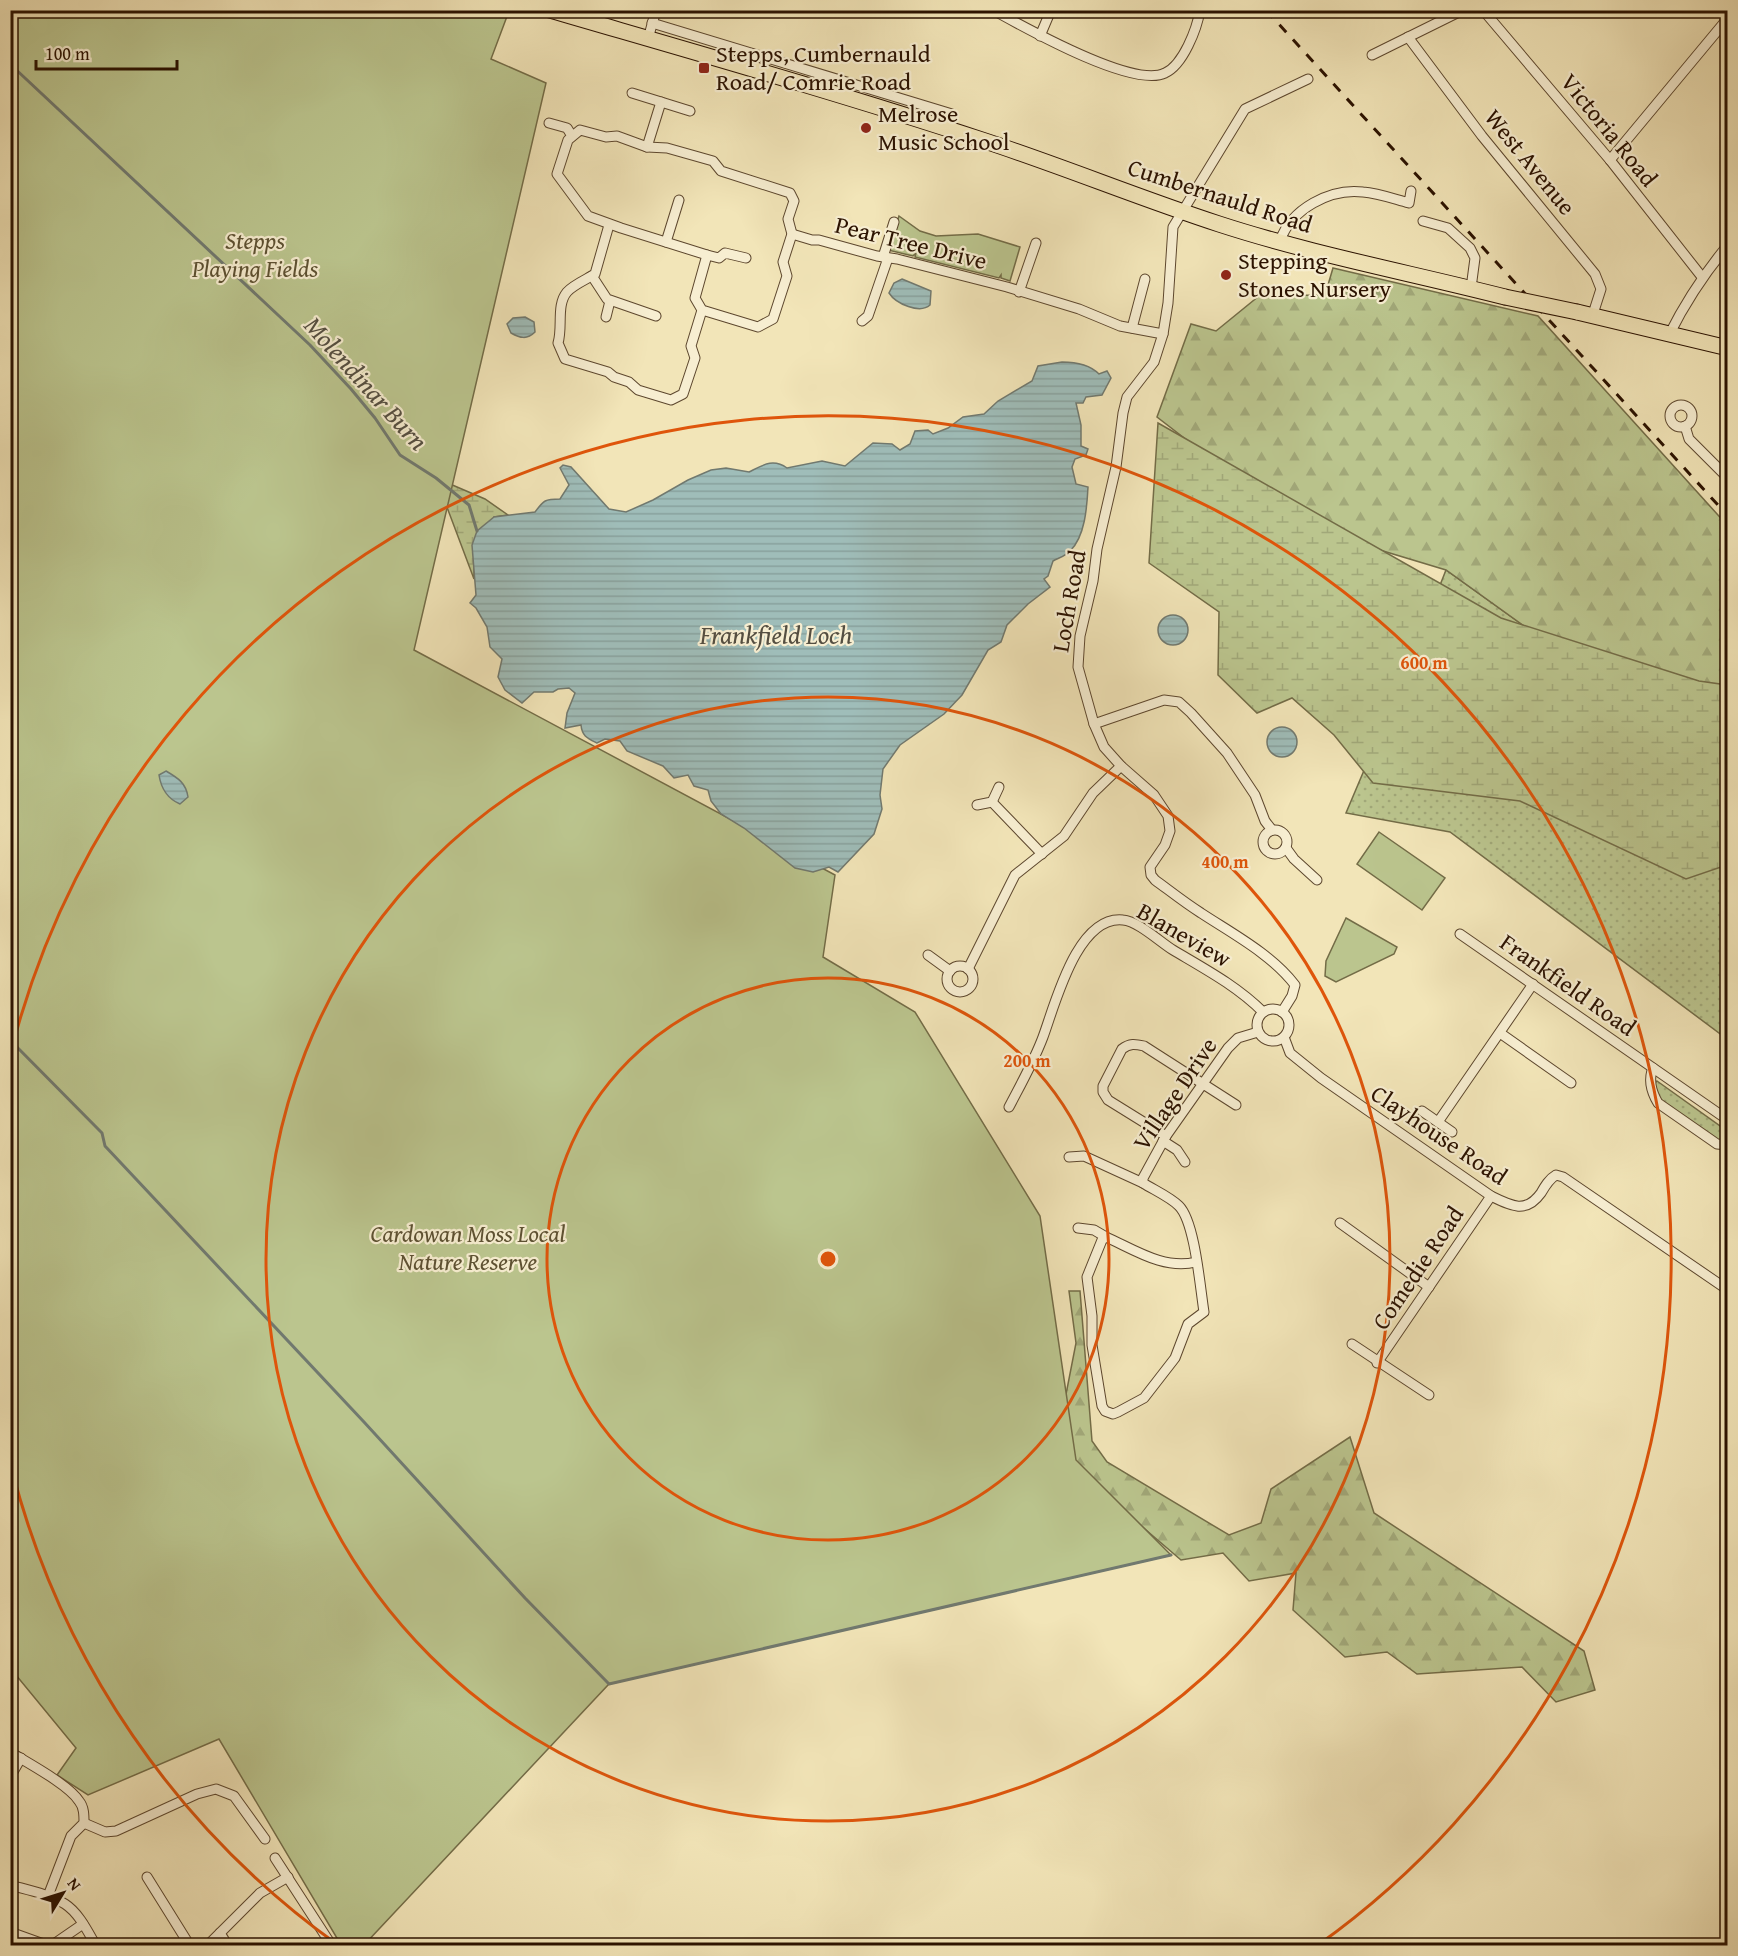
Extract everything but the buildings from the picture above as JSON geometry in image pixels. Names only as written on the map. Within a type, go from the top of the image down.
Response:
[{"type":"main road","name":"Cumbernauld Road","points":[[550,10],[687,49],[948,129],[1218,224],[1505,297],[1728,348]]},
{"type":"street","points":[[648,39],[656,10]]},
{"type":"street","points":[[993,10],[1040,36],[1107,66],[1144,76],[1164,74],[1176,64],[1197,29],[1200,10]]},
{"type":"street","points":[[1040,36],[1052,10]]},
{"type":"street","points":[[1372,56],[1463,10]]},
{"type":"street","name":"Victoria Road","points":[[1484,10],[1610,160],[1701,277]]},
{"type":"street","points":[[1610,160],[1728,18]]},
{"type":"street","points":[[652,23],[952,114],[948,129]]},
{"type":"street","name":"West Avenue","points":[[1408,37],[1482,136],[1595,274],[1601,289],[1585,314]]},
{"type":"street","name":"Loch Road","points":[[1282,1012],[1292,996],[1295,985],[1287,975],[1253,946],[1198,911],[1151,875],[1150,867],[1165,845],[1170,831],[1168,816],[1154,795],[1121,766],[1104,747],[1094,724],[1078,667],[1080,636],[1116,467],[1127,397],[1154,362],[1163,334],[1168,303],[1173,227],[1245,109],[1308,79]]},
{"type":"street","points":[[632,93],[690,111]]},
{"type":"street","points":[[647,147],[661,102]]},
{"type":"street","points":[[549,123],[567,128],[572,136]]},
{"type":"street","points":[[707,255],[694,298],[702,310],[758,327],[773,319],[787,276],[783,262],[792,234],[788,219],[794,201],[790,193],[721,171],[713,161],[667,148],[647,147],[617,136],[606,137],[580,130],[568,140],[557,174],[588,216],[609,225],[718,258],[725,254],[746,258]]},
{"type":"street","points":[[1280,241],[1284,230],[1296,215],[1336,192],[1362,191],[1409,203],[1412,191]]},
{"type":"street","points":[[666,242],[679,200]]},
{"type":"street","points":[[1424,221],[1448,228],[1470,248],[1474,258],[1471,288]]},
{"type":"street","points":[[862,321],[868,316],[894,222]]},
{"type":"street","points":[[609,225],[595,274],[567,292],[561,307],[561,332],[558,343],[565,359],[608,372],[614,377],[629,382],[638,390],[671,400],[683,394],[694,358],[691,346],[702,310]]},
{"type":"street","name":"Pear Tree Drive","points":[[792,234],[1020,292],[1079,309],[1120,326],[1163,334]]},
{"type":"street","points":[[1020,292],[1036,243]]},
{"type":"street","points":[[1669,335],[1701,277],[1728,246]]},
{"type":"street","points":[[592,276],[610,301],[656,316]]},
{"type":"street","points":[[1132,328],[1146,279]]},
{"type":"street","points":[[606,317],[610,301]]},
{"type":"street","points":[[1684,426],[1689,439],[1728,478]]},
{"type":"street","points":[[1094,724],[1164,700],[1179,702],[1227,753],[1255,795],[1265,821],[1272,830],[1283,833],[1287,840],[1286,848],[1294,859],[1317,880]]},
{"type":"street","points":[[968,969],[1015,875],[1064,836],[1093,793],[1121,766]]},
{"type":"street","points":[[992,802],[999,787]]},
{"type":"street","points":[[992,802],[1042,854]]},
{"type":"street","points":[[977,805],[992,802]]},
{"type":"street","points":[[1272,830],[1263,838],[1266,849],[1276,854],[1286,848]]},
{"type":"street","name":"Blaneview","points":[[1010,1107],[1042,1039],[1061,983],[1077,951],[1089,934],[1108,921],[1124,920],[1139,927],[1245,994],[1263,1012]]},
{"type":"street","name":"Frankfield Road","points":[[1460,934],[1728,1120]]},
{"type":"street","points":[[928,955],[950,971]]},
{"type":"street","points":[[956,966],[968,969],[972,976],[971,985],[961,992],[952,989],[948,983],[950,971],[956,966]]},
{"type":"street","points":[[1438,1122],[1533,984]]},
{"type":"street","points":[[1276,1009],[1282,1012],[1289,1023],[1284,1037],[1276,1041],[1268,1040],[1258,1032],[1257,1021],[1263,1012],[1276,1009]]},
{"type":"street","name":"Village Drive","points":[[1106,1237],[1100,1244],[1087,1277],[1095,1367],[1102,1406],[1109,1413],[1118,1412],[1144,1398],[1175,1358],[1188,1324],[1204,1312],[1186,1216],[1179,1205],[1143,1184],[1143,1178],[1165,1139],[1232,1042],[1258,1032]]},
{"type":"street","points":[[1500,1033],[1571,1083]]},
{"type":"street","name":"Clayhouse Road","points":[[1284,1037],[1290,1053],[1321,1078],[1491,1196],[1511,1207],[1526,1206],[1536,1200],[1550,1179],[1556,1175],[1563,1177],[1728,1290]]},
{"type":"street","points":[[1185,1162],[1177,1150],[1165,1139],[1108,1100],[1103,1092],[1103,1086],[1122,1049],[1133,1044],[1144,1046],[1236,1105]]},
{"type":"street","points":[[1653,1068],[1650,1075],[1653,1094],[1658,1103],[1717,1144],[1728,1145]]},
{"type":"street","points":[[1422,1111],[1452,1132]]},
{"type":"street","points":[[1069,1156],[1084,1156],[1143,1184]]},
{"type":"street","name":"Comedie Road","points":[[1377,1363],[1491,1196]]},
{"type":"street","points":[[1340,1223],[1429,1287]]},
{"type":"street","points":[[1078,1228],[1094,1230],[1159,1261],[1185,1265],[1196,1262]]},
{"type":"street","name":"Comedie Road","points":[[1352,1344],[1377,1363],[1429,1395]]},
{"type":"street","points":[[10,1752],[69,1790],[84,1809],[84,1823],[71,1836],[48,1896]]},
{"type":"street","points":[[10,1777],[21,1758]]},
{"type":"street","points":[[84,1823],[105,1832],[116,1831],[197,1794],[216,1788],[234,1796],[265,1839]]},
{"type":"street","points":[[275,1858],[332,1946]]},
{"type":"street","points":[[147,1876],[190,1946]]},
{"type":"street","points":[[207,1946],[260,1893],[288,1876]]},
{"type":"street","points":[[10,1885],[48,1896],[65,1904],[82,1924],[96,1946]]},
{"type":"street","points":[[10,1932],[50,1946],[82,1924]]},
{"type":"street","points":[[220,1933],[228,1946]]},
{"type":"green space","name":"Cardowan Moss Local Nature Reserve","points":[[10,11],[509,11],[491,59],[546,83],[414,650],[835,875],[823,957],[915,1012],[1040,1216],[1076,1460],[1171,1555],[609,1684],[364,1945],[341,1945],[219,1739],[88,1795],[57,1775],[76,1748],[11,1669]]},
{"type":"green space","points":[[899,216],[920,231],[936,236],[978,234],[1020,247],[1010,281],[1001,278],[1001,275],[999,278],[915,257],[916,253],[913,256],[888,250]]},
{"type":"green space","points":[[1333,268],[1538,316],[1727,525],[1727,711],[1584,669],[1446,570],[1297,525],[1157,417],[1191,324],[1216,331],[1259,296],[1325,295]]},
{"type":"green space","points":[[1158,423],[1501,618],[1699,681],[1727,685],[1727,865],[1686,879],[1520,801],[1373,783],[1334,735],[1292,698],[1257,713],[1218,675],[1219,612],[1149,563]]},
{"type":"green space","points":[[436,478],[485,499],[508,515],[494,517],[474,569],[474,579]]},
{"type":"green space","points":[[1446,570],[1584,669],[1727,711],[1727,1039],[1450,832],[1346,813]]},
{"type":"green space","points":[[1379,832],[1445,878],[1422,910],[1357,864]]},
{"type":"green space","points":[[1346,918],[1397,947],[1394,954],[1336,982],[1325,976],[1326,961]]},
{"type":"green space","points":[[1657,1081],[1727,1131],[1727,1141],[1721,1142],[1659,1101],[1654,1084]]},
{"type":"green space","points":[[1069,1291],[1080,1291],[1092,1441],[1107,1462],[1229,1535],[1261,1523],[1271,1489],[1350,1437],[1374,1513],[1584,1651],[1595,1690],[1556,1702],[1522,1667],[1417,1674],[1387,1652],[1345,1657],[1293,1610],[1296,1573],[1249,1581],[1223,1553],[1181,1560],[1077,1471],[1061,1420],[1076,1343]]},
{"type":"water","points":[[902,279],[931,291],[930,305],[926,308],[914,308],[892,297],[889,293],[894,283]]},
{"type":"water","points":[[525,317],[534,322],[535,332],[523,337],[511,333],[507,324],[513,318]]},
{"type":"water","name":"Frankfield Loch","points":[[1062,362],[1082,364],[1099,374],[1107,371],[1111,378],[1102,395],[1086,397],[1083,403],[1076,403],[1081,425],[1081,446],[1088,449],[1086,455],[1075,459],[1072,467],[1076,484],[1088,487],[1084,521],[1079,538],[1068,553],[1053,561],[1048,576],[1044,579],[1050,587],[1028,604],[1007,625],[1001,642],[988,650],[962,695],[944,714],[900,745],[883,769],[880,795],[882,809],[874,834],[838,872],[829,867],[813,872],[795,868],[744,828],[721,814],[711,801],[708,790],[694,786],[688,775],[674,778],[663,766],[627,751],[620,741],[605,739],[597,743],[590,740],[583,732],[581,725],[565,728],[567,713],[575,693],[569,688],[553,692],[534,692],[522,703],[505,690],[498,677],[502,659],[490,647],[487,627],[476,608],[470,603],[476,595],[472,545],[477,531],[494,517],[535,512],[545,501],[560,499],[569,485],[560,468],[563,465],[571,467],[609,509],[626,512],[711,470],[726,468],[749,472],[773,463],[787,468],[822,461],[845,466],[873,443],[892,444],[900,450],[910,444],[915,431],[928,430],[933,434],[948,428],[963,417],[984,414],[998,401],[1032,381],[1038,366]]},
{"type":"water","points":[[1173,615],[1184,619],[1188,630],[1184,641],[1173,645],[1162,641],[1158,630],[1162,619]]},
{"type":"water","points":[[1282,727],[1293,731],[1297,742],[1293,753],[1282,757],[1271,753],[1267,742],[1271,731]]},
{"type":"water","points":[[166,771],[178,779],[185,788],[188,797],[180,804],[169,796],[161,784],[159,775]]},
{"type":"waterway","name":"Molendinar Burn","points":[[10,64],[310,345],[375,418],[400,455],[436,478],[469,505],[477,531]]},
{"type":"waterway","points":[[10,1040],[102,1133],[105,1146],[364,1422],[525,1598],[609,1684],[1171,1555]]},
{"type":"railway","points":[[1266,10],[1728,516]]},
{"type":"place","name":"Stepps, Cumbernauld Road/ Comrie Road","points":[[704,68]]},
{"type":"place","name":"Melrose Music School","points":[[866,128]]},
{"type":"place","name":"Stepping Stones Nursery","points":[[1226,275]]},
{"type":"park label","name":"Stepps Playing Fields","points":[[255,255]]}]
